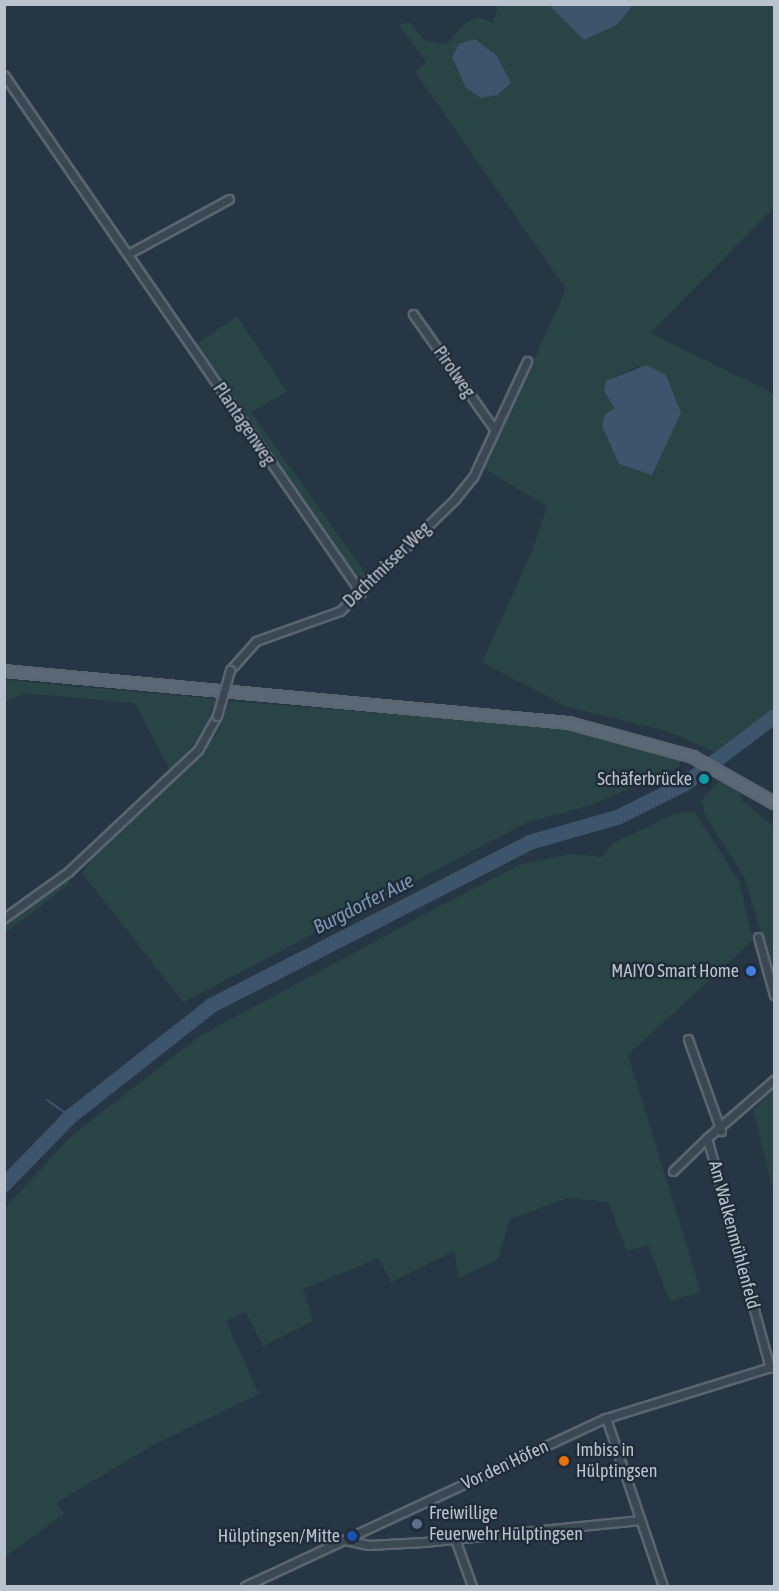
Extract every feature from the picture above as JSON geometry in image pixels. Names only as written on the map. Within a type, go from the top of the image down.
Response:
[{"type":"main road","points":[[4,671],[522,717],[607,730],[693,757],[736,779],[774,803]]},
{"type":"street","name":"Plantagenweg","points":[[4,75],[361,593]]},
{"type":"street","points":[[128,254],[229,199]]},
{"type":"street","name":"Pirolweg","points":[[413,314],[494,429]]},
{"type":"street","name":"Dachtmisser Weg","points":[[4,918],[68,872],[198,750],[217,716],[230,670],[256,640],[326,620],[361,593],[455,499],[473,477],[527,361]]},
{"type":"street","points":[[758,937],[774,995]]},
{"type":"street","points":[[688,1039],[721,1131]]},
{"type":"street","name":"Am Walkenmühlenfeld","points":[[673,1171],[707,1138],[721,1131],[774,1080]]},
{"type":"street","name":"Am Walkenmühlenfeld","points":[[707,1138],[772,1367]]},
{"type":"street","name":"Vor den Höfen","points":[[245,1587],[606,1418],[772,1367]]},
{"type":"street","points":[[606,1418],[663,1587]]},
{"type":"street","points":[[345,1540],[368,1545],[455,1539],[640,1520]]},
{"type":"street","points":[[455,1539],[472,1587]]},
{"type":"green space","points":[[498,5],[549,5],[585,40],[617,25],[633,5],[774,5],[774,208],[650,333],[774,394],[774,708],[714,752],[667,731],[567,707],[482,662],[532,551],[547,506],[484,469],[566,289],[415,72],[426,62],[399,25],[409,22],[425,41],[447,44],[465,23],[478,17],[493,23]],"holes":[[[638,366],[669,383],[677,403],[652,474],[619,464],[602,426],[605,414],[615,408],[604,392],[607,381]]]},
{"type":"green space","points":[[237,316],[287,392],[251,412],[370,580],[363,585],[355,581],[195,345]]},
{"type":"green space","points":[[5,680],[217,699],[201,737],[170,770],[135,703],[25,693],[5,702]]},
{"type":"green space","points":[[229,701],[562,728],[681,760],[679,767],[588,806],[528,822],[183,1002],[82,873],[103,843],[218,734]]},
{"type":"green space","points":[[721,779],[739,790],[742,800],[774,827],[774,975],[744,877],[704,814],[702,800]]},
{"type":"green space","points":[[695,812],[739,881],[753,940],[628,1055],[701,1292],[670,1301],[648,1245],[627,1251],[608,1202],[568,1198],[510,1219],[498,1259],[459,1278],[454,1251],[391,1282],[379,1258],[303,1289],[313,1321],[263,1346],[246,1312],[226,1321],[259,1394],[151,1446],[56,1503],[64,1514],[5,1557],[5,1208],[70,1137],[200,1036],[457,897],[521,864],[572,854],[601,857],[613,843],[677,813]]},
{"type":"green space","points":[[64,879],[70,883],[5,933],[4,922]]},
{"type":"green space","points":[[774,1089],[774,1194],[753,1110]]},
{"type":"water","points":[[549,5],[633,5],[617,25],[584,40]]},
{"type":"water","points":[[475,39],[497,56],[511,83],[497,95],[481,98],[466,88],[452,57],[459,44]]},
{"type":"water","points":[[646,365],[666,375],[681,413],[652,475],[619,464],[602,426],[605,414],[615,408],[604,392],[606,381]]},
{"type":"waterway","name":"Burgdorfer Aue","points":[[4,1184],[70,1116],[211,1005],[529,842],[617,817],[685,783],[774,716]]},
{"type":"waterway","points":[[47,1100],[70,1116]]},
{"type":"place","name":"Schäferbrücke","points":[[704,779]]},
{"type":"place","name":"MAIYO Smart Home","points":[[751,971]]},
{"type":"place","name":"Imbiss in Hülptingsen","points":[[564,1461]]},
{"type":"place","name":"Freiwillige Feuerwehr Hülptingsen","points":[[417,1524]]},
{"type":"place","name":"Hülptingsen/Mitte","points":[[352,1536]]}]
